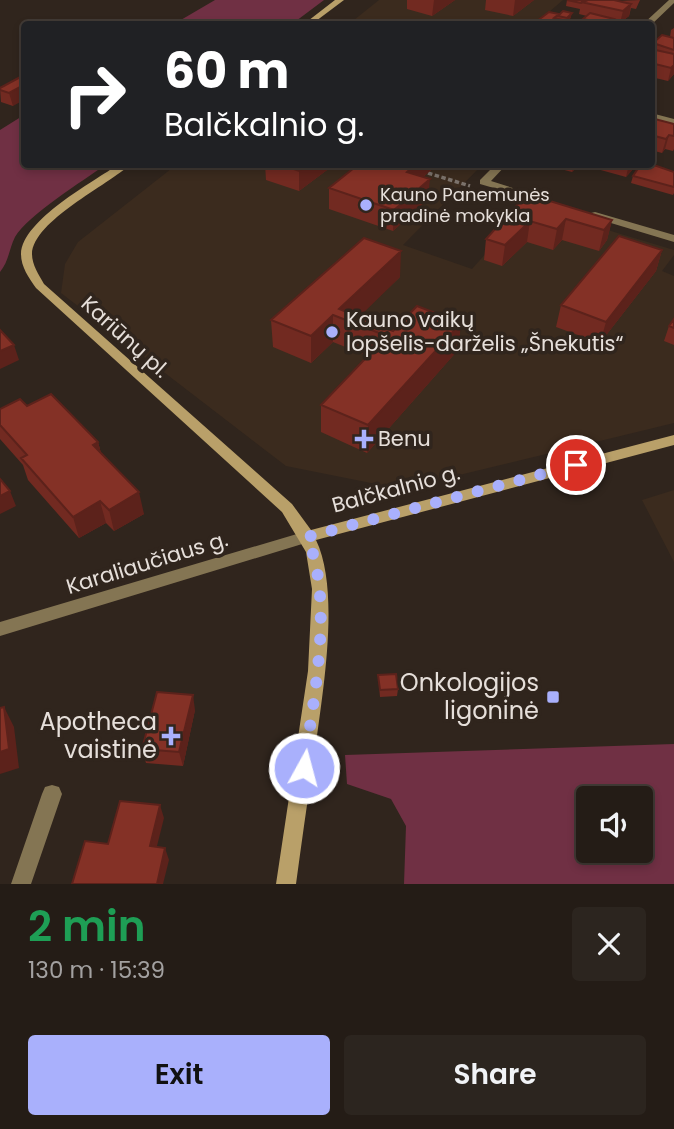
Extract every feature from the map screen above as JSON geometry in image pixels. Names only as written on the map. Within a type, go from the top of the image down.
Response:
[{"type":"street","points":[[312,21],[340,0]]},
{"type":"street","points":[[650,21],[673,0]]},
{"type":"street","points":[[655,117],[674,122]]},
{"type":"street","name":"Kariūnų pl.","points":[[121,168],[38,230],[27,249],[30,271],[40,286],[287,508],[307,537]]},
{"type":"street","points":[[481,185],[498,168]]},
{"type":"street","points":[[481,185],[560,205]]},
{"type":"street","points":[[585,212],[674,239]]},
{"type":"street","name":"Balčkalnio g.","points":[[307,537],[674,440]]},
{"type":"street","points":[[286,884],[317,671],[320,589],[314,552],[307,537]]},
{"type":"street","name":"Karaliaučiaus g.","points":[[0,629],[307,537]]},
{"type":"street","points":[[21,884],[51,794]]},
{"type":"path","points":[[428,173],[481,185]]},
{"type":"shaded area","points":[[215,0],[324,0],[296,21],[179,21]]},
{"type":"shaded area","points":[[379,0],[563,0],[538,21],[353,21]]},
{"type":"shaded area","points":[[21,117],[21,168],[101,168],[43,209],[22,228],[15,237],[0,272],[0,130]]},
{"type":"shaded area","name":"Kauno vaikų lopšelis-darželis „Šnekutis“","points":[[172,168],[479,168],[403,245],[472,269],[528,206],[674,250],[674,255],[662,271],[674,276],[674,423],[401,489],[286,466],[61,293],[65,264],[78,242]]},
{"type":"shaded area","points":[[674,490],[674,562],[642,500]]},
{"type":"shaded area","points":[[674,744],[674,884],[404,884],[406,826],[391,799],[347,784],[345,755]]},
{"type":"building","points":[[567,0],[588,0],[581,3]]},
{"type":"building","points":[[614,0],[631,4],[623,11],[581,2]]},
{"type":"building","points":[[563,11],[572,13],[567,18],[558,16]]},
{"type":"building","points":[[549,12],[559,14],[554,18],[567,21],[537,21]]},
{"type":"building","points":[[590,13],[614,19],[593,21],[583,19]]},
{"type":"building","points":[[662,35],[674,38],[674,50],[655,44]]},
{"type":"building","points":[[655,50],[674,54],[674,65],[671,68],[655,64]]},
{"type":"building","points":[[21,77],[21,87],[9,93],[0,88]]},
{"type":"building","points":[[655,119],[674,124],[674,136],[669,135],[666,139],[655,136]]},
{"type":"building","points":[[655,165],[674,172],[674,187],[633,176],[638,168],[655,168]]},
{"type":"building","points":[[354,168],[412,168],[407,172],[430,179],[394,210],[329,188]]},
{"type":"building","points":[[527,194],[612,220],[604,230],[566,219],[557,229],[530,221],[505,245],[486,239]]},
{"type":"building","points":[[619,236],[662,250],[606,322],[561,305]]},
{"type":"building","points":[[364,238],[401,251],[339,309],[393,331],[417,306],[461,323],[368,425],[321,405],[387,336],[333,315],[311,336],[271,320]]},
{"type":"building","points":[[0,330],[14,345],[0,351]]},
{"type":"building","points":[[51,394],[98,442],[93,445],[139,492],[109,510],[100,501],[73,517],[21,458],[27,455],[0,425],[0,409],[20,399],[27,406]]},
{"type":"building","points":[[0,479],[10,491],[0,496]]},
{"type":"building","points":[[396,674],[398,689],[380,690],[378,675]]},
{"type":"building","name":"Apotheca vaistinė","points":[[157,692],[193,695],[179,752],[142,749]]},
{"type":"building","points":[[4,707],[9,749],[0,752],[0,708]]},
{"type":"building","points":[[120,801],[160,805],[150,846],[165,848],[157,884],[72,884],[85,841],[108,844]]},
{"type":"place","name":"Kauno Panemunės pradinė mokykla","points":[[366,205]]},
{"type":"place","name":"Kauno vaikų lopšelis-darželis „Šnekutis“","points":[[332,332]]},
{"type":"place","name":"Benu","points":[[364,439]]},
{"type":"place","name":"Onkologijos ligoninė","points":[[553,697]]},
{"type":"place","name":"Apotheca vaistinė","points":[[171,736]]},
{"type":"route","points":[[304,768],[317,671],[320,589],[314,552],[307,537],[576,465]]}]
